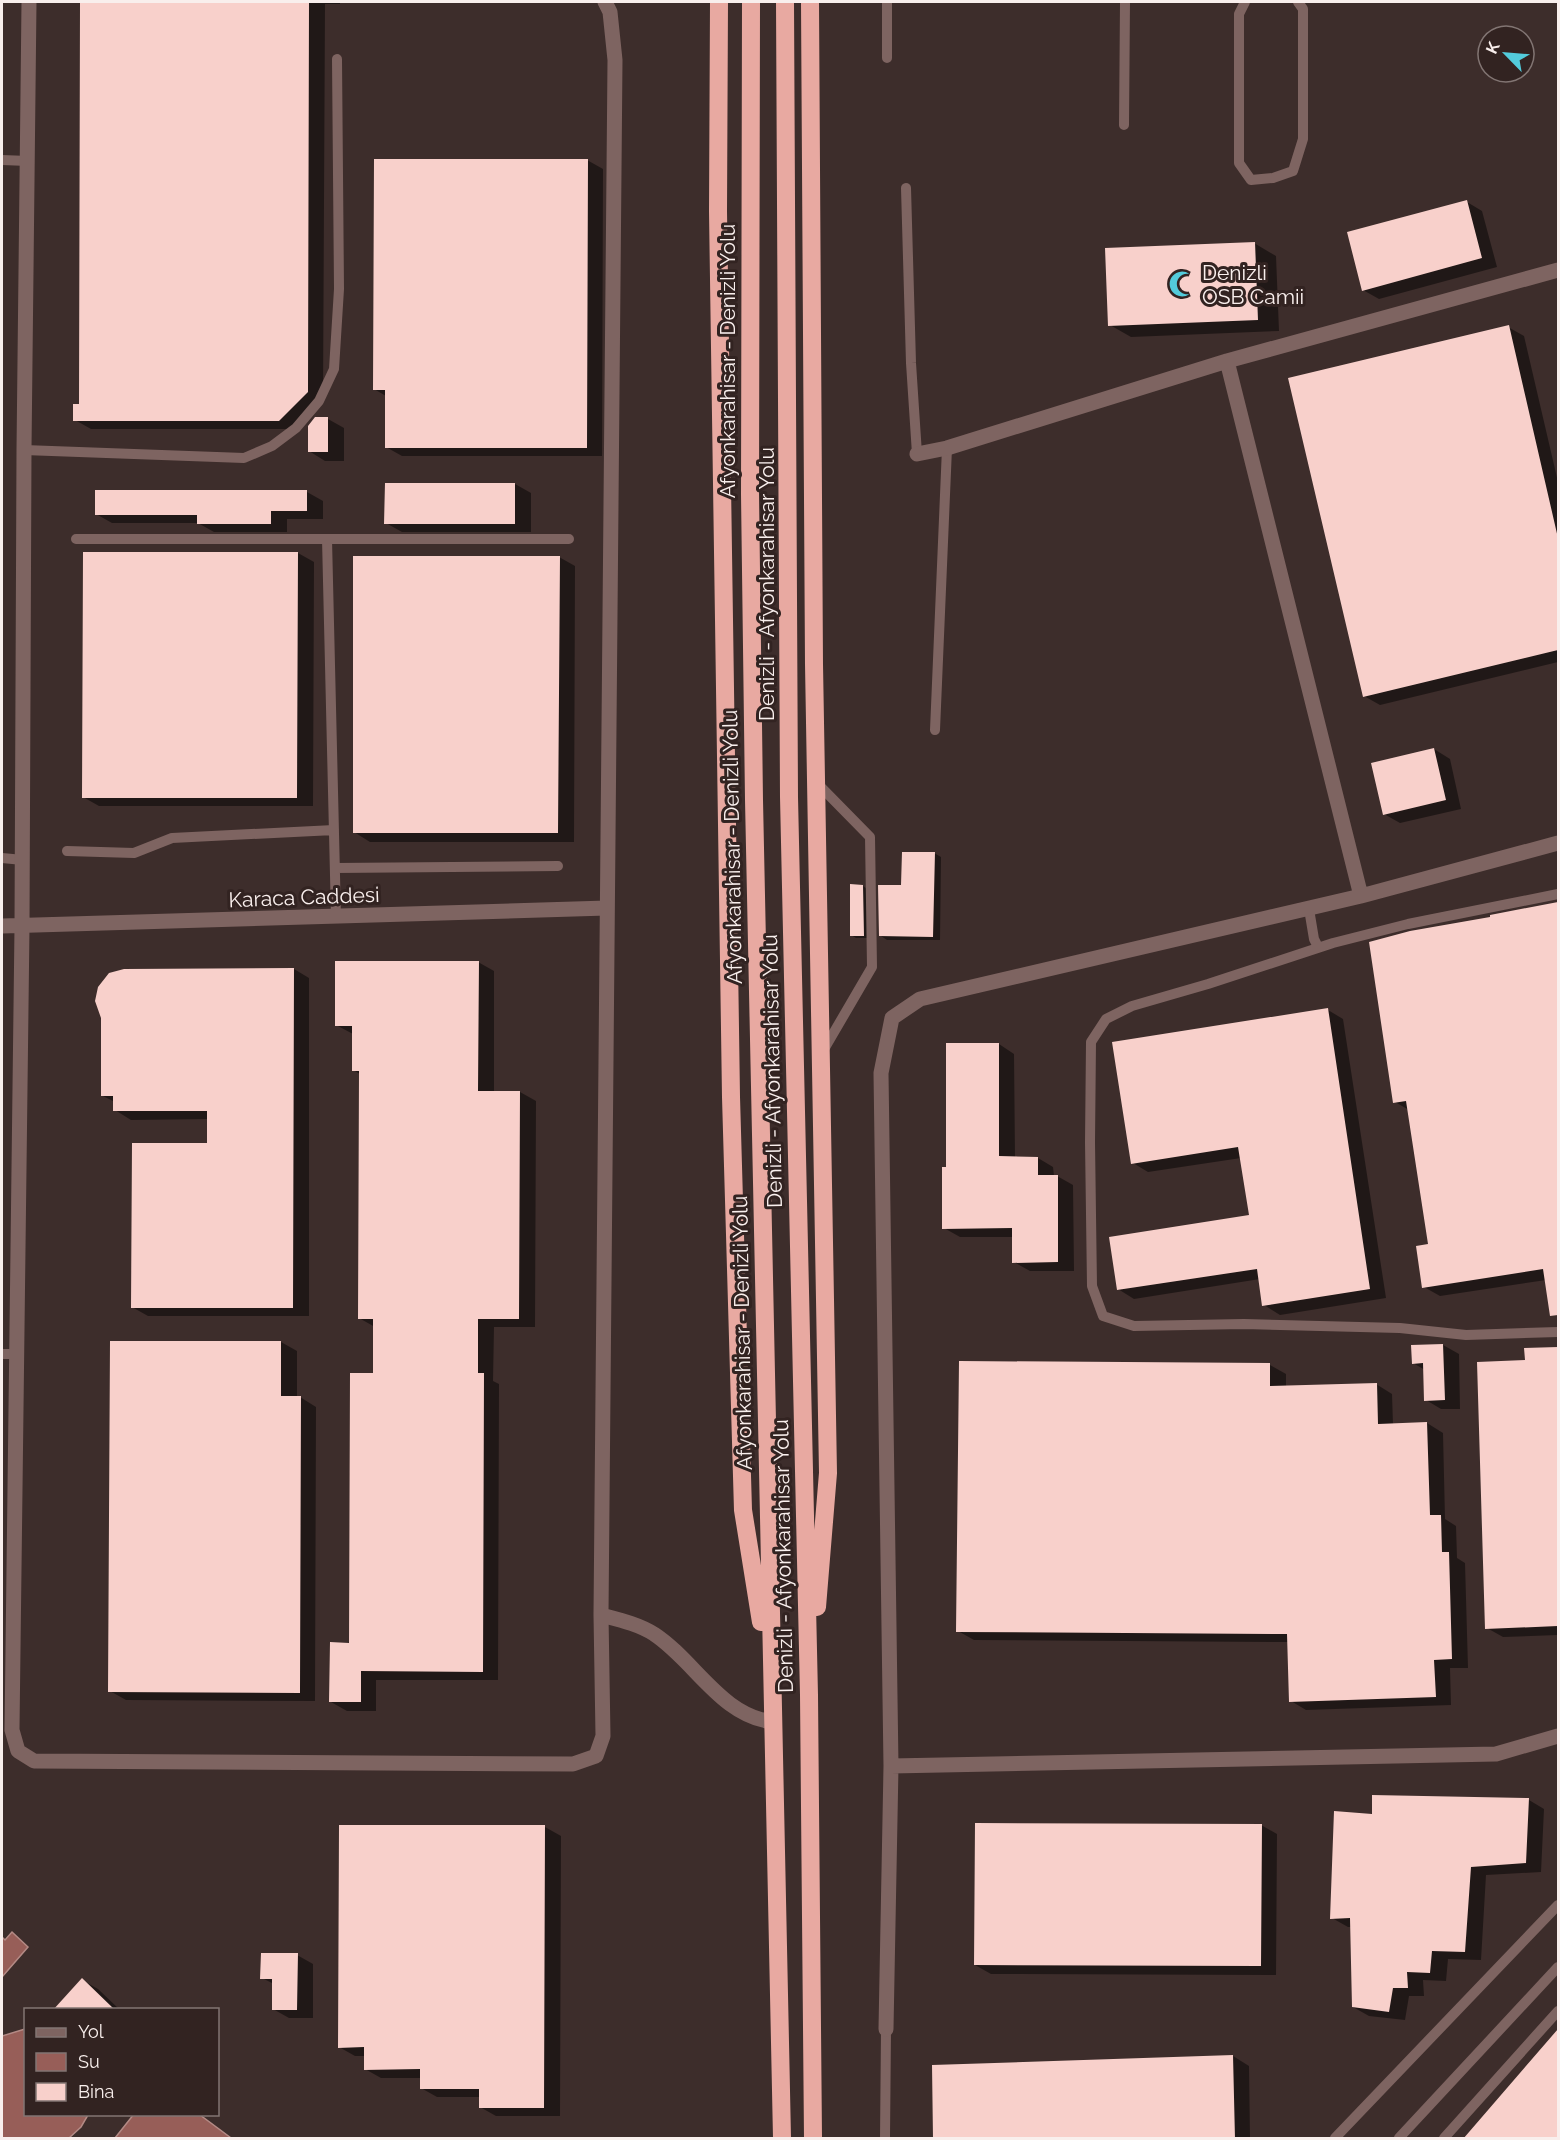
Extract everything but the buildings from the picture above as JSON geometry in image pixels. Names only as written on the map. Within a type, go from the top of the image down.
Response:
[{"type":"highway","points":[[719,2],[718,211],[721,513],[731,1097],[743,1510],[772,1692]]},
{"type":"highway","name":"Afyonkarahisar - Denizli Yolu","points":[[751,2],[750,494],[758,1060],[772,1692]]},
{"type":"highway","name":"Denizli - Afyonkarahisar Yolu","points":[[785,2],[789,809],[809,1695],[813,2139]]},
{"type":"highway","points":[[809,1695],[828,1473],[816,782],[810,2]]},
{"type":"highway","name":"Denizli - Afyonkarahisar Yolu","points":[[772,1692],[782,2139]]},
{"type":"street","points":[[29,2],[22,927],[9,1354],[12,1730],[18,1751],[34,1761],[573,1764],[596,1756],[603,1736],[607,908],[615,60],[610,12],[605,2]]},
{"type":"street","points":[[917,454],[947,448],[1227,361],[1558,270]]},
{"type":"street","points":[[1227,361],[1362,896]]},
{"type":"street","points":[[886,2029],[891,1766],[881,1073],[892,1018],[920,999],[1309,909],[1558,843]]},
{"type":"street","name":"Karaca Caddesi","points":[[2,926],[607,908]]},
{"type":"street","points":[[602,1615],[640,1627],[657,1636],[737,1710],[753,1718],[772,1722]]},
{"type":"street","points":[[891,1766],[1496,1754],[1558,1736]]},
{"type":"lane","points":[[886,58],[887,2]]},
{"type":"lane","points":[[1124,125],[1125,2]]},
{"type":"lane","points":[[1245,2],[1239,14],[1239,163],[1251,180],[1273,178],[1293,171],[1303,139],[1303,9],[1298,2]]},
{"type":"lane","points":[[24,450],[244,458],[284,438],[308,415],[319,401],[334,369],[339,289],[337,59]]},
{"type":"lane","points":[[2,160],[28,161]]},
{"type":"lane","points":[[906,188],[910,363],[917,454]]},
{"type":"lane","points":[[934,730],[947,448]]},
{"type":"lane","points":[[76,539],[569,539]]},
{"type":"lane","points":[[327,539],[336,917]]},
{"type":"lane","points":[[816,782],[870,837],[872,967],[821,1054]]},
{"type":"lane","points":[[68,851],[134,853],[172,838],[334,830]]},
{"type":"lane","points":[[2,858],[22,860]]},
{"type":"lane","points":[[335,868],[558,866]]},
{"type":"lane","points":[[1558,894],[1408,924],[1318,947],[1208,984],[1132,1006],[1106,1019],[1091,1042],[1090,1247],[1092,1286],[1103,1316],[1134,1326],[1244,1324],[1400,1328],[1466,1335],[1558,1332]]},
{"type":"lane","points":[[1309,909],[1314,939],[1318,947]]},
{"type":"lane","points":[[1335,2139],[1558,1905]]},
{"type":"lane","points":[[1399,2139],[1558,1967]]},
{"type":"lane","points":[[1444,2139],[1558,2011]]},
{"type":"lane","points":[[885,2139],[886,2029]]},
{"type":"water","points":[[12,1932],[28,1947],[2,1977],[2,1937],[5,1940]]},
{"type":"water","points":[[24,2029],[24,2116],[87,2116],[81,2127],[69,2138],[2,2138],[2,2036]]},
{"type":"water","points":[[132,2116],[201,2116],[231,2138],[115,2138]]},
{"type":"place","name":"Denizli OSB Camii","points":[[1182,284]]}]
